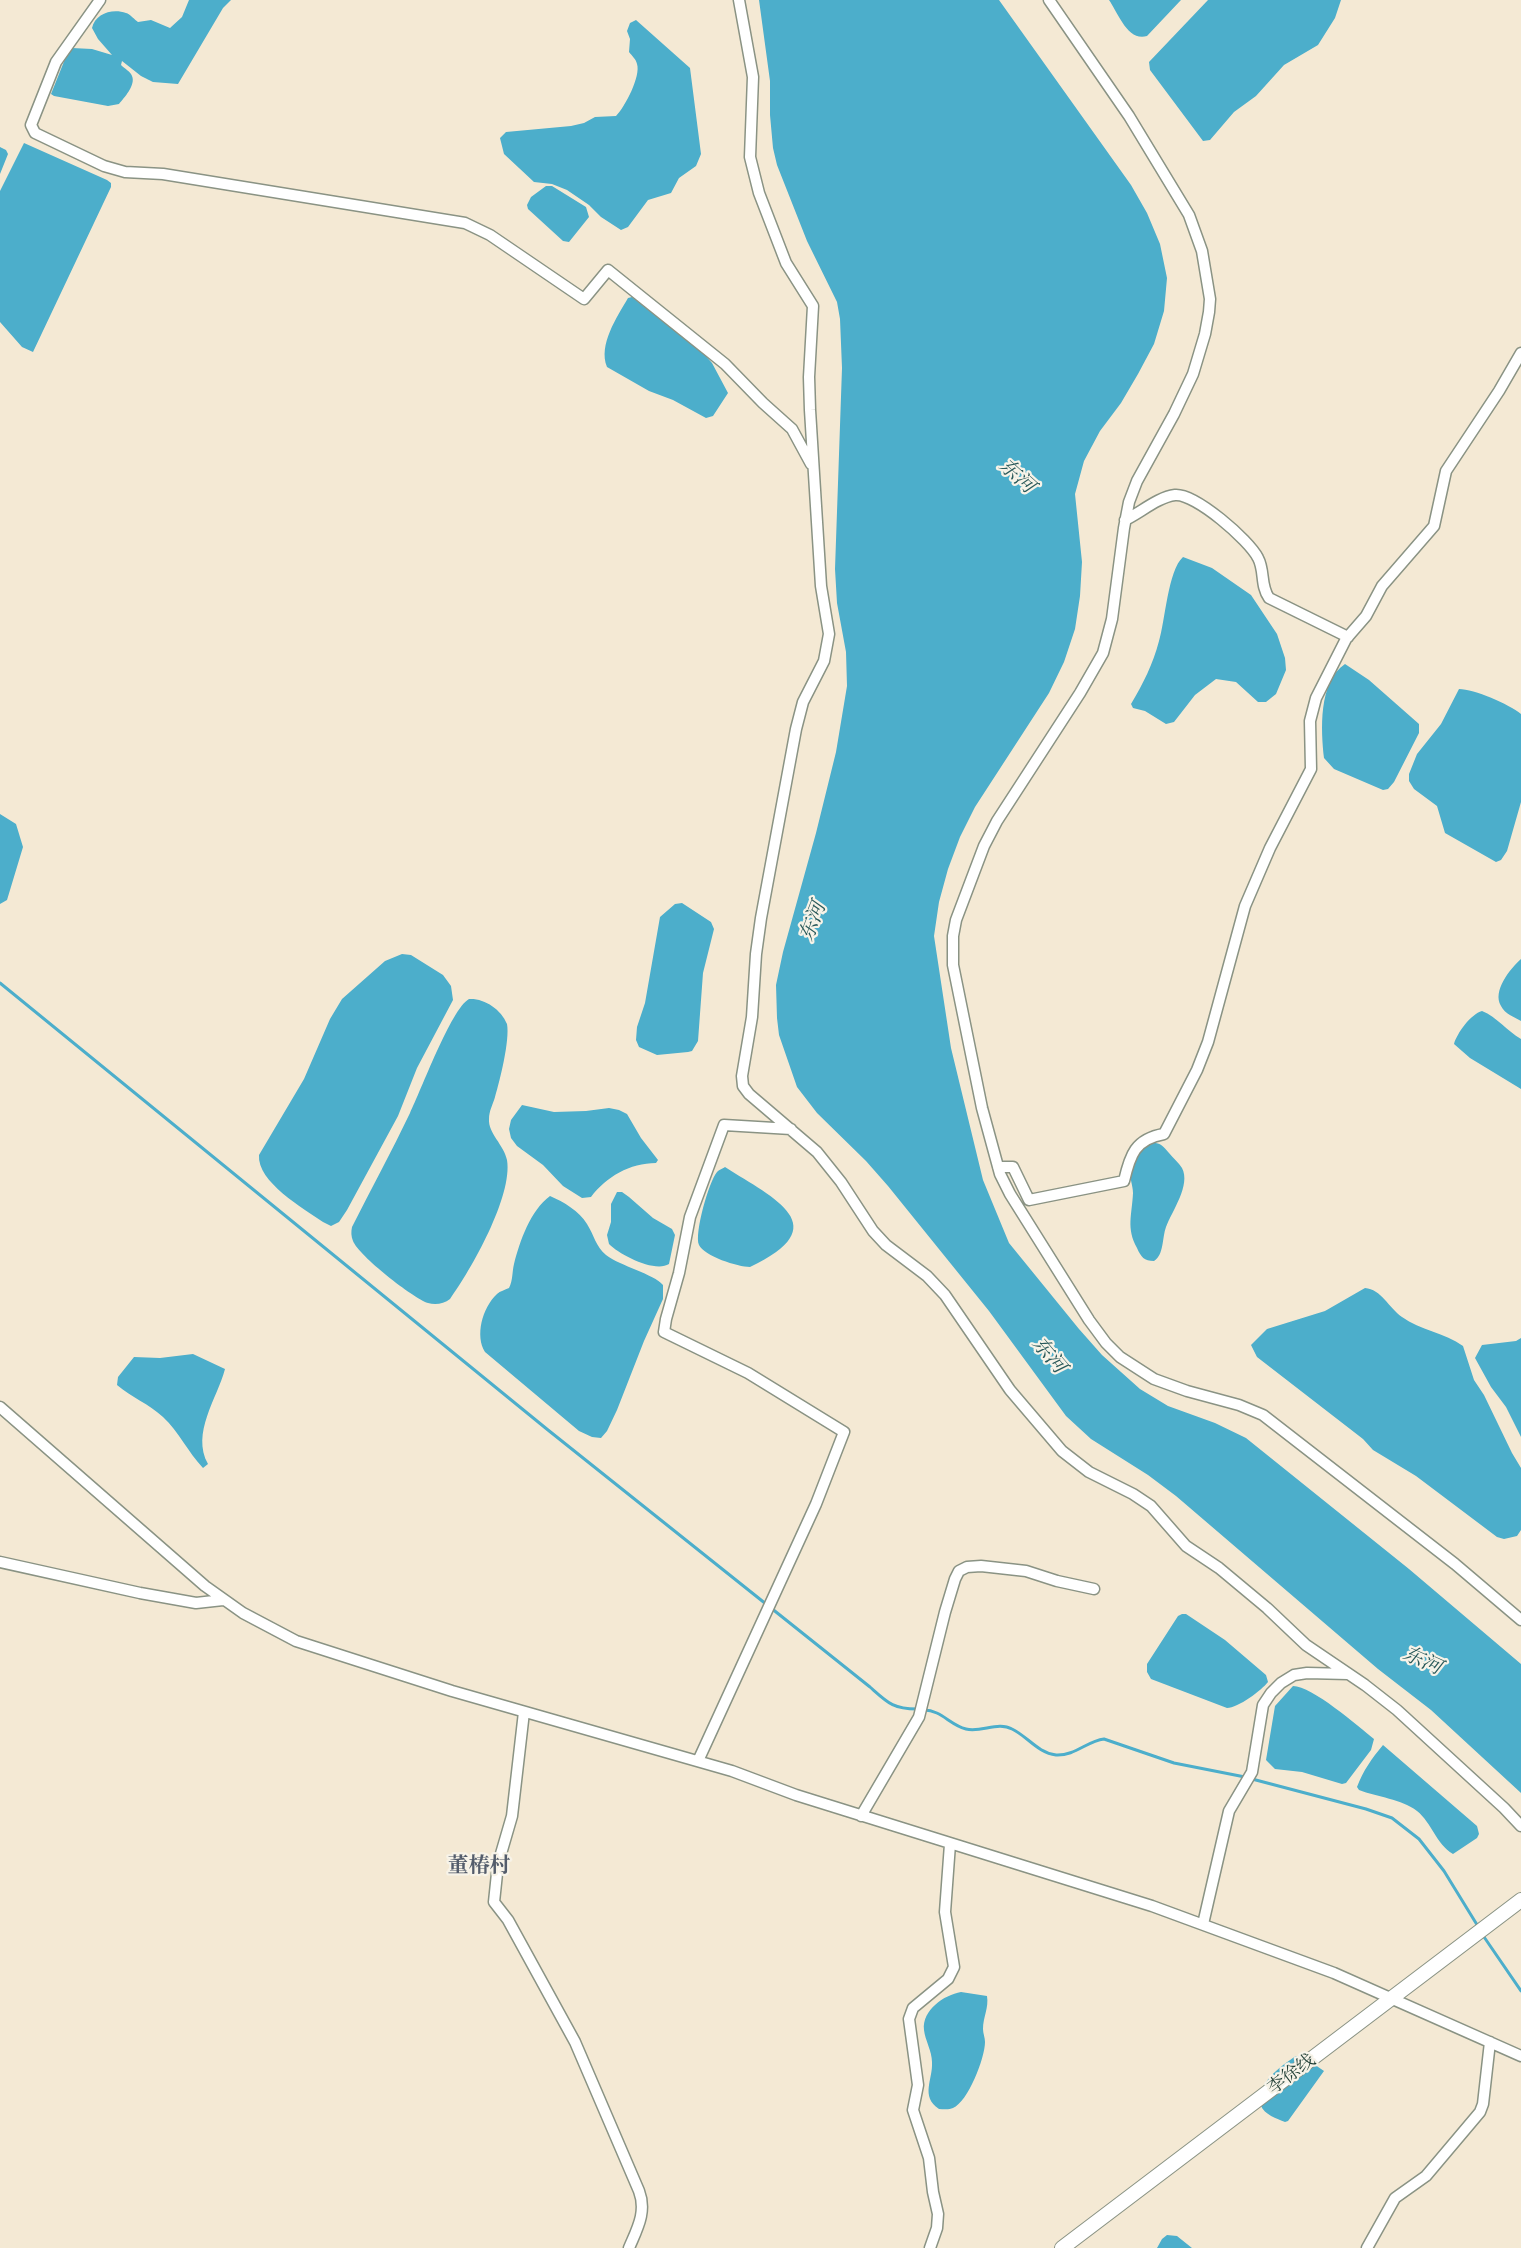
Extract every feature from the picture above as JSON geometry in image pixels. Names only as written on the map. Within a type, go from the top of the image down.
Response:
[{"type":"main road","name":"李徐线","points":[[1062,2248],[1521,1900]]},
{"type":"street","points":[[100,0],[56,62],[31,125],[35,133],[95,163],[125,172],[163,174],[465,223],[490,235],[584,299],[608,270],[725,364],[792,429],[813,468]]},
{"type":"street","points":[[739,0],[753,77],[750,148],[756,184],[786,263],[813,306],[810,377],[813,468],[821,586],[829,634],[824,661],[803,702],[796,729],[761,918],[752,1017],[742,1076],[746,1090],[830,1167],[879,1238],[927,1276],[945,1295],[1010,1390],[1062,1451],[1089,1472],[1133,1494],[1151,1506],[1186,1546],[1219,1568],[1267,1608],[1306,1645],[1397,1710],[1521,1826]]},
{"type":"street","points":[[1049,0],[1129,116],[1189,215],[1200,243],[1207,277],[1209,312],[1196,366],[1185,392],[1137,481],[1125,520],[1112,619],[1102,653],[1080,693],[991,832],[964,897],[953,936],[952,959],[957,993],[982,1108],[998,1167],[1010,1194],[1089,1320],[1120,1357],[1147,1375],[1168,1385],[1239,1405],[1263,1415],[1455,1564],[1521,1620]]},
{"type":"street","points":[[998,1167],[1013,1167],[1029,1200],[1092,1188],[1124,1181],[1131,1156],[1140,1143],[1153,1136],[1164,1134],[1197,1070],[1208,1042],[1245,906],[1270,848],[1311,769],[1312,709],[1348,636],[1366,616],[1382,586],[1434,526],[1446,471],[1499,391],[1521,352]]},
{"type":"street","points":[[1125,520],[1169,496],[1180,495],[1192,499],[1236,531],[1250,545],[1260,561],[1263,586],[1269,598],[1348,636]]},
{"type":"street","points":[[698,1761],[816,1504],[844,1432],[748,1373],[664,1332],[690,1217],[724,1125],[790,1129]]},
{"type":"street","points":[[0,1407],[223,1600],[263,1625],[313,1647],[524,1712],[732,1771],[861,1816],[1092,1886],[1334,1972],[1521,2056]]},
{"type":"street","points":[[0,1562],[196,1603],[223,1600]]},
{"type":"street","points":[[861,1816],[915,1725],[921,1710],[951,1590],[957,1575],[963,1568],[981,1566],[1026,1571],[1094,1589]]},
{"type":"street","points":[[1203,1924],[1229,1811],[1252,1772],[1263,1705],[1276,1688],[1287,1679],[1300,1674],[1348,1674]]},
{"type":"street","points":[[524,1712],[512,1816],[498,1864],[494,1902],[508,1920],[575,2042],[639,2191],[642,2218],[629,2248]]},
{"type":"street","points":[[930,2248],[939,2214],[933,2192],[929,2158],[913,2110],[918,2085],[909,2019],[913,2008],[948,1979],[954,1967],[945,1912],[951,1844]]},
{"type":"street","points":[[1367,2248],[1395,2198],[1426,2175],[1480,2112],[1490,2042]]},
{"type":"water","points":[[189,0],[231,0],[223,8],[178,84],[153,82],[122,61],[121,65],[130,73],[133,80],[129,91],[119,104],[108,106],[51,94],[72,48],[92,49],[112,55],[92,28],[100,16],[115,11],[121,12],[138,22],[151,20],[170,28],[182,17]]},
{"type":"water","name":"东河","points":[[759,0],[999,0],[1131,185],[1147,213],[1160,244],[1167,278],[1164,311],[1154,344],[1138,374],[1121,403],[1100,431],[1084,461],[1075,494],[1082,562],[1075,629],[1064,662],[1049,693],[975,807],[960,837],[939,902],[934,936],[951,1048],[983,1180],[1009,1243],[1102,1355],[1140,1389],[1168,1406],[1215,1423],[1246,1438],[1409,1569],[1521,1664],[1521,1793],[1431,1710],[1378,1669],[1176,1496],[1148,1475],[1091,1439],[1066,1416],[989,1311],[888,1186],[817,1113],[797,1087],[779,1035],[776,985],[836,752],[847,686],[846,652],[837,603],[835,569],[842,368],[837,302],[807,241],[777,165],[773,148],[770,81]]},
{"type":"water","points":[[1109,0],[1181,0],[1147,36],[1140,37],[1129,31]]},
{"type":"water","points":[[1208,0],[1341,0],[1335,18],[1318,45],[1284,65],[1256,96],[1234,112],[1210,140],[1203,141],[1150,70],[1149,62]]},
{"type":"water","points":[[636,20],[690,68],[701,154],[696,166],[679,178],[671,193],[648,200],[628,227],[621,230],[567,190],[552,184],[534,182],[504,154],[500,138],[506,132],[571,126],[595,117],[616,116],[628,99],[637,76],[637,64],[629,52],[630,39],[627,31],[630,23]]},
{"type":"water","points":[[24,143],[111,183],[33,352],[22,347],[0,322],[0,191]]},
{"type":"water","points":[[0,147],[8,154],[0,174]]},
{"type":"water","points":[[546,186],[552,186],[586,207],[589,217],[569,242],[563,241],[528,209],[527,205],[531,197]]},
{"type":"water","points":[[632,297],[704,354],[712,363],[728,393],[713,416],[706,418],[673,400],[649,391],[607,367],[605,350],[610,331],[628,298]]},
{"type":"water","points":[[1183,557],[1212,568],[1251,595],[1277,634],[1285,658],[1286,670],[1276,694],[1266,702],[1258,702],[1236,682],[1216,679],[1195,695],[1174,722],[1166,724],[1145,711],[1133,708],[1131,704],[1154,658],[1170,584]]},
{"type":"water","points":[[1345,664],[1369,680],[1419,724],[1419,733],[1394,782],[1388,789],[1383,790],[1334,769],[1324,758],[1323,708],[1330,682]]},
{"type":"water","points":[[1459,689],[1491,698],[1521,714],[1521,802],[1507,851],[1501,860],[1496,862],[1445,833],[1437,806],[1414,789],[1409,781],[1409,774],[1417,754],[1441,724]]},
{"type":"water","points":[[0,814],[16,824],[23,847],[7,900],[0,904]]},
{"type":"water","points":[[682,903],[711,922],[714,929],[703,973],[698,1041],[692,1051],[657,1055],[639,1047],[636,1040],[637,1027],[645,1003],[660,917],[675,904]]},
{"type":"water","points":[[402,954],[411,955],[443,975],[451,986],[453,1000],[417,1068],[398,1116],[347,1210],[339,1222],[331,1226],[293,1202],[273,1184],[260,1165],[259,1155],[304,1079],[330,1019],[342,999],[385,961]]},
{"type":"water","points":[[1521,959],[1521,1021],[1503,1009],[1499,994],[1507,974]]},
{"type":"water","points":[[469,999],[480,1000],[491,1006],[501,1014],[507,1024],[504,1060],[489,1124],[507,1160],[507,1175],[504,1193],[489,1232],[469,1270],[450,1299],[442,1303],[431,1304],[421,1300],[375,1266],[357,1248],[353,1241],[352,1227],[410,1113],[445,1034],[462,1006]]},
{"type":"water","points":[[1482,1011],[1521,1039],[1521,1089],[1470,1058],[1454,1044],[1465,1024]]},
{"type":"water","points":[[522,1105],[554,1112],[609,1108],[619,1110],[627,1114],[641,1138],[658,1160],[656,1163],[619,1172],[591,1197],[582,1198],[563,1186],[543,1165],[517,1146],[511,1138],[509,1129],[511,1120]]},
{"type":"water","points":[[1150,1143],[1163,1146],[1181,1166],[1184,1175],[1180,1198],[1166,1227],[1160,1255],[1154,1261],[1142,1256],[1134,1241],[1131,1228],[1133,1193],[1131,1170],[1138,1155]]},
{"type":"water","points":[[725,1167],[778,1202],[789,1214],[794,1226],[790,1239],[776,1252],[750,1267],[722,1260],[707,1253],[699,1245],[700,1219],[706,1196],[717,1172]]},
{"type":"water","points":[[617,1192],[622,1192],[653,1218],[672,1229],[675,1235],[669,1264],[647,1265],[629,1258],[609,1244],[607,1235],[611,1222],[611,1204]]},
{"type":"water","points":[[550,1196],[566,1204],[580,1215],[606,1255],[652,1277],[663,1285],[663,1299],[617,1410],[601,1438],[579,1431],[485,1352],[482,1345],[480,1330],[487,1307],[497,1294],[509,1288],[516,1255],[531,1218]]},
{"type":"water","points":[[1365,1288],[1376,1292],[1397,1313],[1409,1321],[1463,1346],[1474,1380],[1521,1468],[1521,1530],[1517,1536],[1504,1539],[1497,1537],[1416,1476],[1373,1450],[1363,1439],[1257,1357],[1251,1345],[1267,1329],[1325,1311]]},
{"type":"water","points":[[1521,1338],[1521,1437],[1506,1407],[1491,1387],[1475,1358],[1482,1345],[1516,1341]]},
{"type":"water","points":[[193,1354],[225,1369],[204,1428],[202,1440],[208,1464],[203,1468],[163,1417],[117,1385],[118,1377],[134,1357],[160,1358]]},
{"type":"water","points":[[1186,1614],[1225,1640],[1266,1675],[1268,1682],[1249,1698],[1227,1708],[1151,1679],[1147,1672],[1147,1664],[1178,1616]]},
{"type":"water","points":[[1293,1686],[1323,1699],[1374,1739],[1371,1750],[1346,1783],[1342,1784],[1302,1772],[1275,1769],[1266,1760],[1275,1706]]},
{"type":"water","points":[[1383,1745],[1477,1826],[1479,1834],[1477,1838],[1453,1854],[1442,1845],[1427,1821],[1417,1811],[1397,1801],[1359,1790],[1357,1787],[1362,1776]]},
{"type":"water","points":[[961,1992],[987,1996],[983,2029],[984,2049],[975,2079],[959,2104],[953,2108],[939,2109],[930,2099],[932,2062],[924,2023],[935,2005],[948,1996]]},
{"type":"water","points":[[1296,2056],[1302,2056],[1324,2071],[1285,2122],[1271,2116],[1261,2106],[1261,2091],[1270,2077]]},
{"type":"water","points":[[1167,2235],[1177,2236],[1192,2248],[1157,2248]]},
{"type":"waterway","points":[[0,983],[548,1430],[882,1697],[896,1706],[917,1709]]},
{"type":"waterway","points":[[924,1710],[935,1712],[966,1729],[1007,1727],[1050,1754],[1063,1755],[1104,1739],[1174,1763],[1245,1777]]},
{"type":"waterway","points":[[1252,1779],[1392,1818],[1419,1839],[1444,1871],[1479,1928]]},
{"type":"waterway","points":[[1482,1934],[1521,1991]]},
{"type":"district","name":"董椿村","points":[[479,1867]]}]
